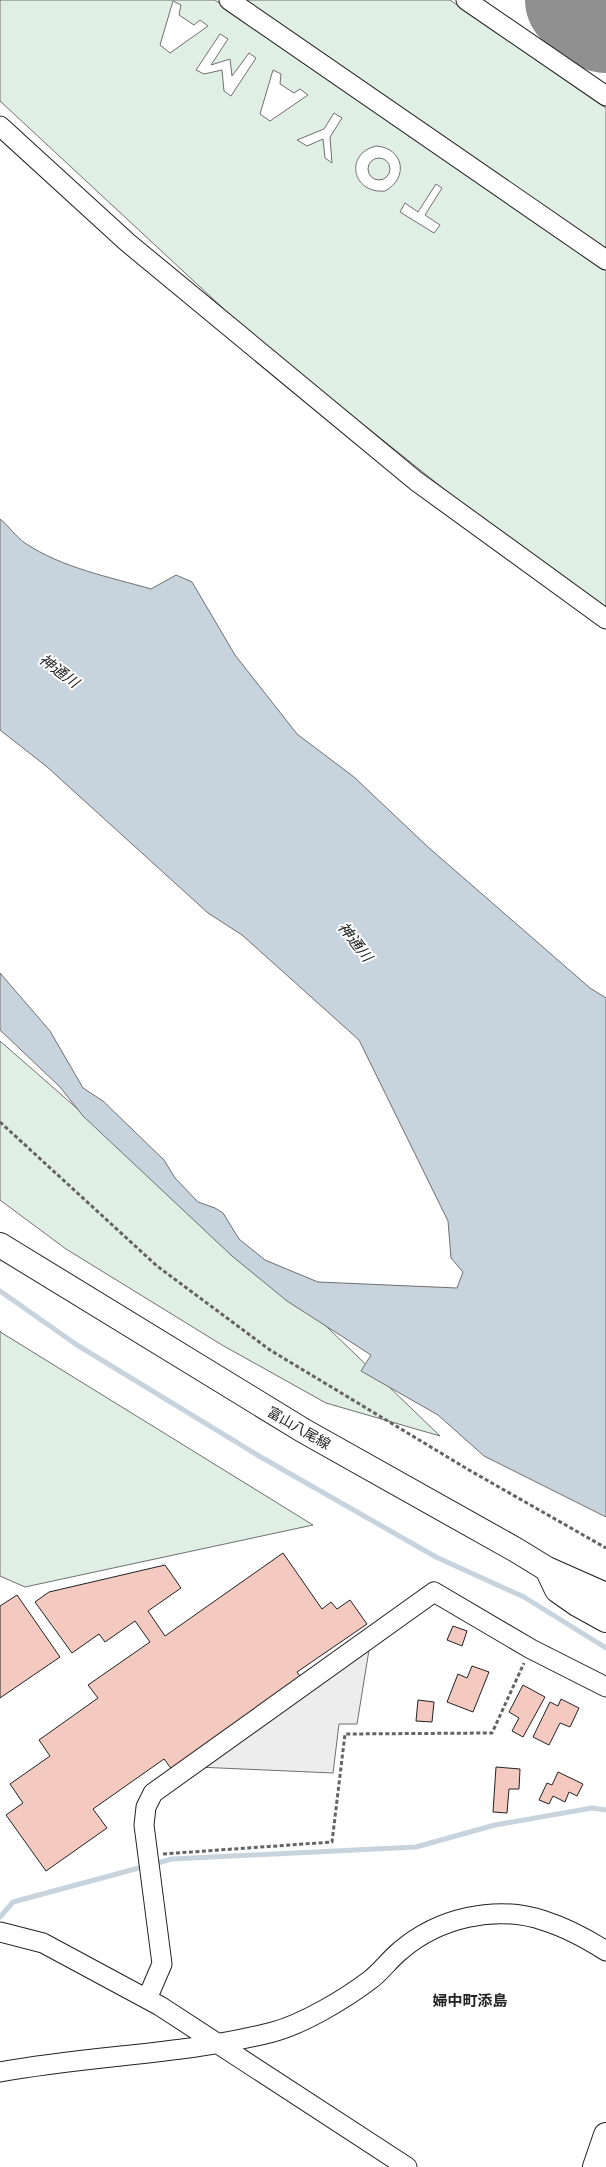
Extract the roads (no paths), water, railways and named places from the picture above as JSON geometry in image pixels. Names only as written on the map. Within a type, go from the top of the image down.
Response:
[{"type":"main road","name":"富山八尾線","points":[[0,1246],[304,1432],[547,1569],[606,1595]]},
{"type":"main road","points":[[547,1569],[557,1590],[606,1620]]},
{"type":"main road","points":[[595,2167],[606,2135]]},
{"type":"street","points":[[229,0],[606,260]]},
{"type":"street","points":[[466,0],[606,96]]},
{"type":"street","points":[[0,126],[127,242],[416,481],[606,619]]},
{"type":"street","points":[[147,1999],[162,1964],[144,1825],[146,1807],[153,1793],[434,1592],[531,1649],[606,1687]]},
{"type":"street","points":[[0,2072],[38,2065],[219,2044],[276,2031],[328,2008],[371,1980],[401,1950],[438,1926],[478,1915],[516,1914],[545,1920],[583,1937],[606,1951]]},
{"type":"street","points":[[0,1932],[43,1943],[147,1999],[407,2167]]},
{"type":"water","name":"神通川","points":[[0,519],[22,541],[39,552],[86,571],[151,589],[176,575],[192,582],[235,655],[297,734],[354,777],[428,847],[590,988],[606,998],[606,1517],[484,1456],[438,1415],[361,1371],[371,1355],[287,1301],[232,1256],[83,1116],[60,1087],[0,1030],[0,973],[50,1031],[83,1088],[103,1101],[164,1160],[175,1178],[198,1202],[223,1213],[239,1239],[265,1260],[318,1282],[457,1288],[463,1272],[451,1258],[448,1221],[359,1040],[242,935],[208,913],[46,766],[0,730]]},
{"type":"waterway","points":[[0,1291],[77,1345],[259,1456],[436,1557],[524,1597],[606,1648]]},
{"type":"waterway","points":[[0,1917],[13,1902],[172,1859],[416,1847],[495,1825],[592,1808],[606,1810]]},
{"type":"district","name":"婦中町添島","points":[[470,2001]]}]
